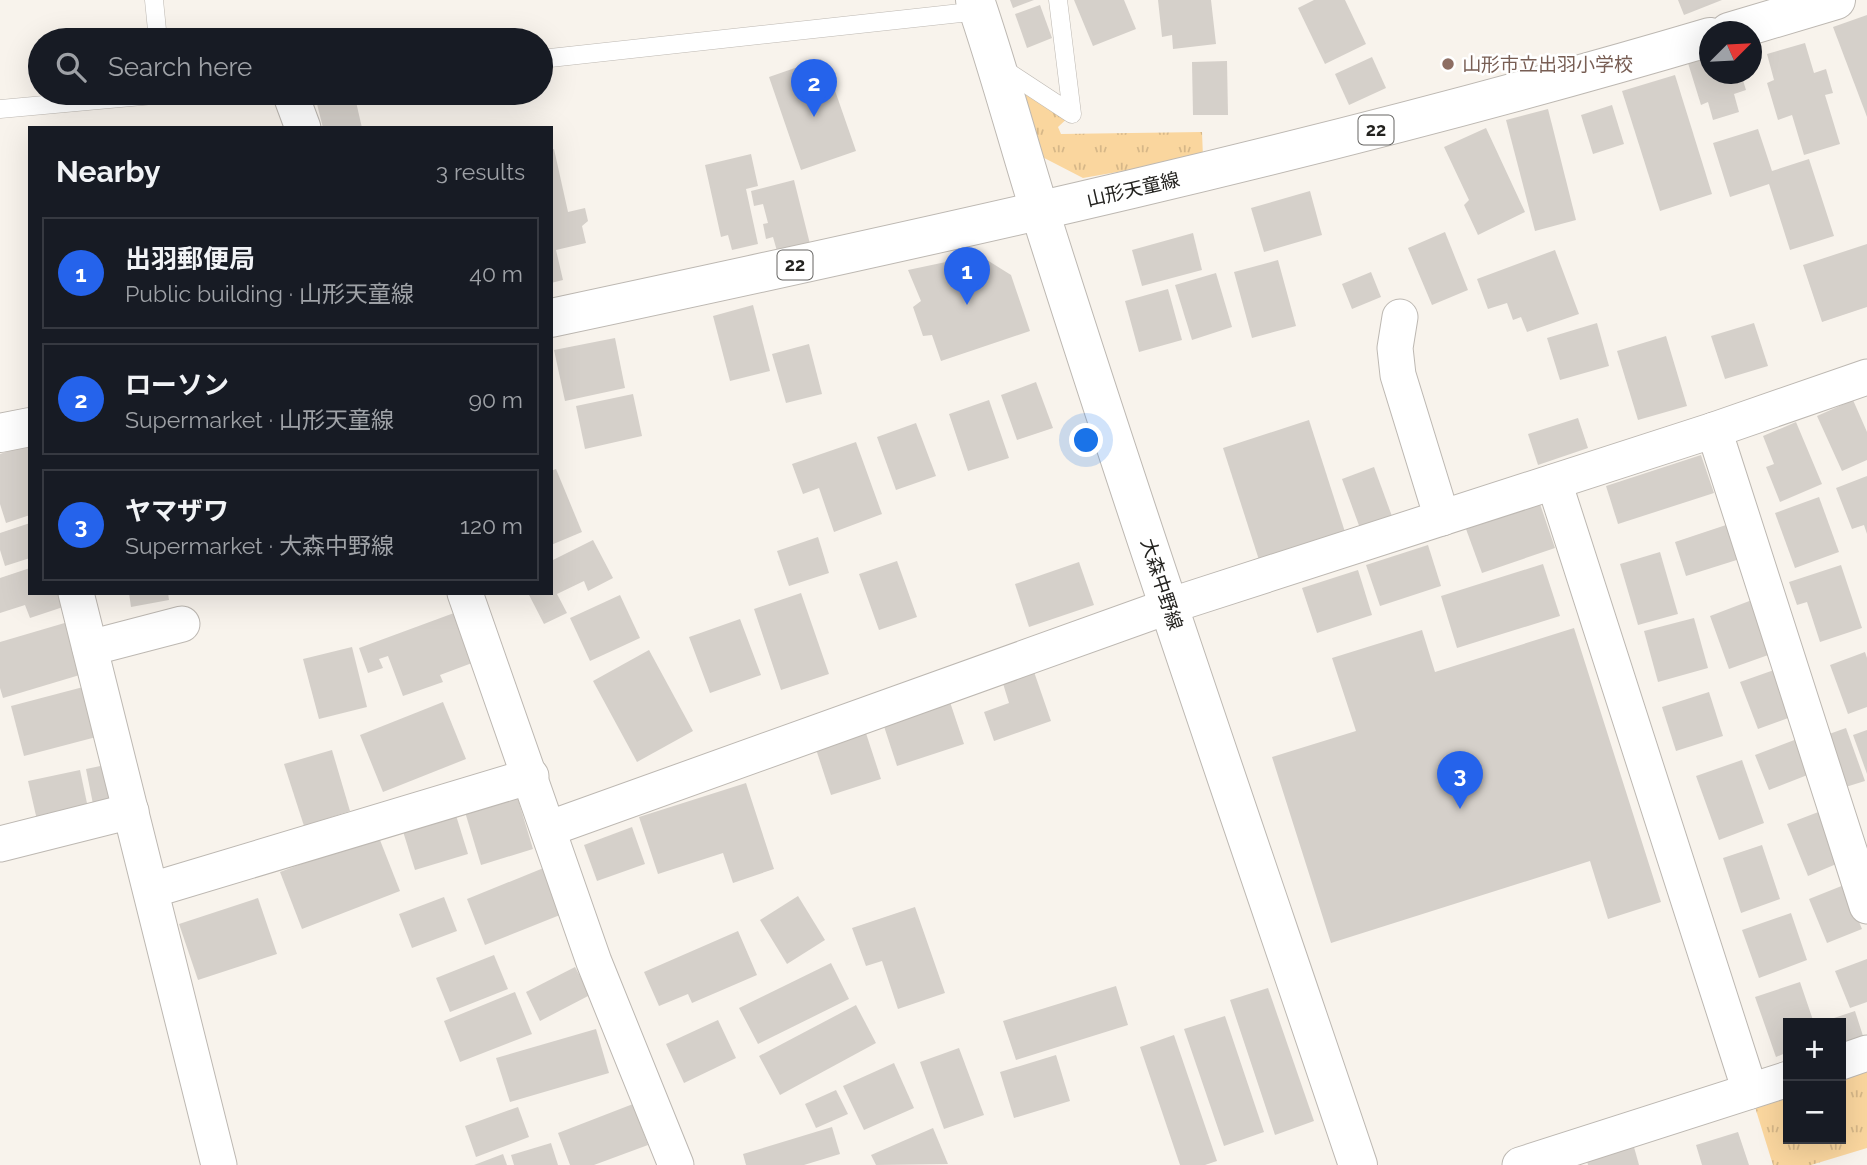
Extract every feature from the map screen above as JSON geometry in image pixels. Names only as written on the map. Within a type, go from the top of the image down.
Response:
[{"type":"main road","points":[[1762,22],[1836,0]]},
{"type":"main road","name":"大森中野線","points":[[977,5],[1040,211],[1169,606],[1358,1165]]},
{"type":"main road","name":"山形天童線","points":[[553,318],[1040,211],[1334,141],[1583,75],[1699,40]]},
{"type":"main road","points":[[0,433],[28,427]]},
{"type":"street","points":[[294,105],[302,126]]},
{"type":"street","points":[[1400,317],[1395,348],[1398,375],[1442,518]]},
{"type":"street","points":[[548,829],[1169,606],[1866,380]]},
{"type":"street","points":[[1714,430],[1867,906]]},
{"type":"street","points":[[1554,482],[1750,1091]]},
{"type":"street","points":[[77,595],[219,1165]]},
{"type":"street","points":[[467,595],[594,962],[676,1165]]},
{"type":"street","points":[[90,648],[182,624]]},
{"type":"street","points":[[152,890],[531,776]]},
{"type":"street","points":[[0,844],[131,811]]},
{"type":"street","points":[[1846,1060],[1867,1053]]},
{"type":"street","points":[[1520,1165],[1783,1081]]},
{"type":"lane","points":[[154,0],[157,28]]},
{"type":"lane","points":[[997,65],[1072,114],[1058,0]]},
{"type":"lane","points":[[553,58],[977,5]]},
{"type":"lane","points":[[0,109],[41,105]]},
{"type":"green space","points":[[997,65],[1072,114],[1058,127],[1061,134],[1202,132],[1203,157],[1083,178],[1021,146]]},
{"type":"green space","points":[[1867,1053],[1867,1148],[1811,1165],[1773,1165],[1750,1091],[1783,1081],[1783,1144],[1846,1144],[1846,1060]]},
{"type":"building","points":[[1010,0],[1034,0],[1013,8]]},
{"type":"building","points":[[1074,0],[1124,0],[1136,29],[1093,46]]},
{"type":"building","points":[[1158,0],[1211,0],[1216,44],[1173,49],[1172,35],[1162,37]]},
{"type":"building","points":[[1314,0],[1345,0],[1366,44],[1325,64],[1298,8]]},
{"type":"building","points":[[1678,0],[1722,0],[1684,15]]},
{"type":"building","points":[[1040,5],[1052,38],[1027,48],[1015,14]]},
{"type":"building","points":[[1867,15],[1867,117],[1833,27]]},
{"type":"building","points":[[1805,43],[1814,73],[1826,69],[1833,93],[1825,95],[1840,144],[1804,155],[1792,115],[1778,120],[1767,83],[1774,80],[1767,54]]},
{"type":"building","points":[[1372,57],[1386,88],[1349,105],[1335,74]]},
{"type":"building","points":[[821,59],[829,83],[832,82],[856,151],[801,170],[769,77]]},
{"type":"building","points":[[1699,60],[1699,84],[1744,84],[1746,90],[1734,94],[1739,112],[1713,120],[1708,102],[1701,105],[1688,63]]},
{"type":"building","points":[[1227,61],[1228,115],[1193,115],[1192,62]]},
{"type":"building","points":[[1675,75],[1712,194],[1660,211],[1622,91]]},
{"type":"building","points":[[317,105],[357,105],[362,126],[322,126]]},
{"type":"building","points":[[1612,105],[1624,144],[1593,154],[1581,115]]},
{"type":"building","points":[[1548,109],[1576,220],[1535,231],[1506,120]]},
{"type":"building","points":[[1486,128],[1525,212],[1478,235],[1464,205],[1469,200],[1444,147]]},
{"type":"building","points":[[1758,129],[1772,171],[1809,159],[1834,236],[1790,250],[1769,184],[1730,197],[1713,143]]},
{"type":"building","points":[[553,149],[568,212],[585,208],[588,221],[582,226],[586,243],[556,250],[563,280],[553,282]]},
{"type":"building","points":[[751,154],[758,186],[746,189],[758,244],[732,250],[728,235],[721,237],[705,165]]},
{"type":"building","points":[[794,180],[810,244],[777,251],[773,237],[766,239],[763,224],[768,223],[763,204],[754,206],[751,191]]},
{"type":"building","points":[[1310,191],[1322,235],[1264,252],[1251,208]]},
{"type":"building","points":[[1445,232],[1468,290],[1432,305],[1408,248]]},
{"type":"building","points":[[1193,233],[1202,270],[1142,286],[1132,250]]},
{"type":"building","points":[[1867,244],[1867,307],[1822,322],[1803,265]]},
{"type":"building","points":[[1555,250],[1579,314],[1527,332],[1521,317],[1513,320],[1507,303],[1488,309],[1477,279]]},
{"type":"building","points":[[979,255],[1011,275],[1030,331],[941,361],[932,335],[923,336],[913,307],[921,301],[908,270]]},
{"type":"building","points":[[1278,260],[1296,326],[1252,338],[1234,272]]},
{"type":"building","points":[[1371,272],[1381,297],[1352,309],[1342,284]]},
{"type":"building","points":[[1216,273],[1232,327],[1192,340],[1175,285]]},
{"type":"building","points":[[1168,289],[1182,340],[1139,352],[1125,301]]},
{"type":"building","points":[[753,305],[770,371],[730,381],[713,316]]},
{"type":"building","points":[[1597,323],[1609,366],[1560,380],[1547,338]]},
{"type":"building","points":[[1754,323],[1768,366],[1725,379],[1711,336]]},
{"type":"building","points":[[1666,336],[1687,406],[1638,420],[1617,351]]},
{"type":"building","points":[[615,338],[625,388],[565,401],[554,350]]},
{"type":"building","points":[[809,344],[822,394],[786,403],[772,354]]},
{"type":"building","points":[[1036,382],[1053,428],[1017,440],[1001,395]]},
{"type":"building","points":[[633,394],[642,436],[585,449],[576,406]]},
{"type":"building","points":[[989,400],[1009,458],[968,471],[949,414]]},
{"type":"building","points":[[1853,400],[1867,432],[1867,460],[1842,471],[1817,416]]},
{"type":"building","points":[[1578,418],[1588,448],[1538,465],[1528,434]]},
{"type":"building","points":[[1309,420],[1345,532],[1259,560],[1223,448]]},
{"type":"building","points":[[1796,422],[1822,484],[1780,502],[1766,467],[1774,464],[1763,436]]},
{"type":"building","points":[[916,423],[936,476],[896,490],[877,437]]},
{"type":"building","points":[[856,442],[882,514],[834,532],[819,488],[803,494],[792,464]]},
{"type":"building","points":[[28,445],[28,516],[6,523],[0,504],[0,454]]},
{"type":"building","points":[[1701,455],[1714,493],[1618,524],[1606,486]]},
{"type":"building","points":[[1374,467],[1393,519],[1361,531],[1342,479]]},
{"type":"building","points":[[556,469],[582,532],[553,544],[553,470]]},
{"type":"building","points":[[1867,476],[1867,534],[1864,525],[1852,529],[1836,488]]},
{"type":"building","points":[[1819,497],[1839,552],[1795,568],[1775,513]]},
{"type":"building","points":[[1540,504],[1555,548],[1482,573],[1466,529]]},
{"type":"building","points":[[1732,523],[1743,558],[1686,576],[1675,542]]},
{"type":"building","points":[[28,524],[28,559],[5,566],[0,550],[0,533]]},
{"type":"building","points":[[818,537],[829,573],[789,586],[777,551]]},
{"type":"building","points":[[593,540],[613,578],[588,591],[584,581],[557,594],[567,613],[544,624],[529,595],[553,595],[553,560]]},
{"type":"building","points":[[1428,545],[1441,586],[1380,606],[1366,565]]},
{"type":"building","points":[[1660,552],[1678,614],[1638,625],[1620,564]]},
{"type":"building","points":[[897,561],[917,617],[879,630],[859,574]]},
{"type":"building","points":[[1079,562],[1094,605],[1029,627],[1015,584]]},
{"type":"building","points":[[1543,564],[1560,616],[1457,648],[1441,596]]},
{"type":"building","points":[[1841,565],[1862,628],[1820,642],[1807,602],[1797,605],[1789,582]]},
{"type":"building","points":[[28,569],[28,595],[70,595],[72,604],[30,618],[25,605],[0,613],[0,578]]},
{"type":"building","points":[[1358,570],[1372,615],[1317,633],[1302,588]]},
{"type":"building","points":[[801,593],[829,674],[781,690],[754,609]]},
{"type":"building","points":[[129,595],[168,595],[169,600],[131,607]]},
{"type":"building","points":[[620,595],[640,638],[590,661],[570,618]]},
{"type":"building","points":[[1752,600],[1771,654],[1729,669],[1710,616]]},
{"type":"building","points":[[454,613],[472,663],[440,675],[443,682],[403,696],[388,656],[379,659],[383,668],[368,673],[359,648]]},
{"type":"building","points":[[1694,618],[1708,668],[1658,682],[1644,631]]},
{"type":"building","points":[[740,619],[761,675],[710,693],[689,637]]},
{"type":"building","points":[[68,622],[83,674],[3,698],[0,688],[0,642]]},
{"type":"building","points":[[1574,628],[1661,902],[1608,919],[1590,861],[1331,943],[1272,757],[1356,731],[1332,658],[1422,630],[1435,672]]},
{"type":"building","points":[[352,647],[367,707],[319,719],[303,659]]},
{"type":"building","points":[[649,650],[693,731],[637,762],[593,681]]},
{"type":"building","points":[[1865,652],[1867,707],[1848,714],[1830,665]]},
{"type":"building","points":[[1032,666],[1051,721],[994,741],[984,712],[1009,703],[1001,677]]},
{"type":"building","points":[[1774,670],[1791,717],[1758,729],[1740,682]]},
{"type":"building","points":[[87,686],[100,736],[24,756],[11,706]]},
{"type":"building","points":[[946,690],[964,744],[897,766],[879,711]]},
{"type":"building","points":[[1709,692],[1723,736],[1676,751],[1662,707]]},
{"type":"building","points":[[443,702],[466,759],[383,792],[360,735]]},
{"type":"building","points":[[862,721],[881,779],[831,795],[812,737]]},
{"type":"building","points":[[1846,728],[1865,781],[1836,790],[1818,738]]},
{"type":"building","points":[[1867,730],[1867,774],[1853,735]]},
{"type":"building","points":[[1797,739],[1810,774],[1769,790],[1755,755]]},
{"type":"building","points":[[332,750],[350,811],[304,826],[284,764]]},
{"type":"building","points":[[1742,760],[1764,823],[1719,840],[1696,776]]},
{"type":"building","points":[[110,764],[117,799],[93,804],[86,769]]},
{"type":"building","points":[[80,770],[88,808],[37,820],[28,781]]},
{"type":"building","points":[[746,783],[774,869],[733,883],[723,853],[658,874],[639,817]]},
{"type":"building","points":[[517,796],[533,849],[481,865],[465,812]]},
{"type":"building","points":[[454,809],[468,854],[415,870],[401,825]]},
{"type":"building","points":[[1821,811],[1841,862],[1808,876],[1787,824]]},
{"type":"building","points":[[632,827],[645,864],[597,881],[584,845]]},
{"type":"building","points":[[378,835],[400,891],[302,929],[280,872]]},
{"type":"building","points":[[1762,845],[1780,899],[1741,913],[1723,858]]},
{"type":"building","points":[[546,867],[565,913],[485,945],[467,899]]},
{"type":"building","points":[[1844,885],[1862,929],[1827,943],[1809,899]]},
{"type":"building","points":[[798,896],[825,940],[787,964],[760,920]]},
{"type":"building","points":[[444,897],[457,931],[412,948],[399,914]]},
{"type":"building","points":[[258,898],[277,954],[198,980],[179,924]]},
{"type":"building","points":[[915,907],[945,993],[898,1009],[882,961],[866,966],[852,928]]},
{"type":"building","points":[[1791,913],[1807,960],[1759,978],[1742,930]]},
{"type":"building","points":[[738,931],[757,975],[692,1003],[688,994],[659,1006],[644,972]]},
{"type":"building","points":[[494,955],[508,989],[450,1012],[436,978]]},
{"type":"building","points":[[1867,959],[1867,1002],[1850,1008],[1835,971]]},
{"type":"building","points":[[831,963],[849,999],[758,1044],[739,1008]]},
{"type":"building","points":[[575,967],[590,995],[540,1021],[526,992]]},
{"type":"building","points":[[1800,982],[1812,1018],[1783,1018],[1783,1054],[1776,1057],[1755,997]]},
{"type":"building","points":[[1116,986],[1128,1025],[1016,1060],[1003,1021]]},
{"type":"building","points":[[1268,988],[1314,1121],[1275,1135],[1230,1000]]},
{"type":"building","points":[[515,992],[532,1034],[460,1062],[444,1021]]},
{"type":"building","points":[[856,1005],[876,1043],[780,1095],[759,1056]]},
{"type":"building","points":[[1855,1011],[1864,1039],[1846,1045],[1846,1018],[1834,1018]]},
{"type":"building","points":[[1225,1016],[1264,1132],[1224,1146],[1184,1029]]},
{"type":"building","points":[[718,1020],[736,1058],[684,1083],[666,1044]]},
{"type":"building","points":[[596,1029],[609,1073],[510,1102],[496,1058]]},
{"type":"building","points":[[1174,1035],[1217,1161],[1205,1165],[1180,1165],[1140,1047]]},
{"type":"building","points":[[959,1048],[984,1115],[944,1129],[920,1062]]},
{"type":"building","points":[[1056,1055],[1070,1101],[1014,1118],[1000,1072]]},
{"type":"building","points":[[894,1063],[914,1108],[864,1130],[843,1086]]},
{"type":"building","points":[[836,1090],[848,1114],[816,1128],[805,1104]]},
{"type":"building","points":[[633,1104],[648,1145],[594,1165],[570,1165],[558,1133]]},
{"type":"building","points":[[518,1107],[529,1137],[476,1157],[465,1126]]},
{"type":"building","points":[[832,1127],[840,1154],[804,1165],[746,1165],[743,1154]]},
{"type":"building","points":[[933,1128],[948,1164],[876,1165],[871,1155]]},
{"type":"building","points":[[1738,1132],[1749,1165],[1702,1165],[1696,1145]]},
{"type":"building","points":[[551,1143],[558,1165],[514,1165],[511,1155]]},
{"type":"building","points":[[1634,1147],[1639,1165],[1588,1165],[1587,1161]]},
{"type":"building","points":[[503,1154],[507,1165],[474,1165]]},
{"type":"place","name":"山形市立出羽小学校","points":[[1448,64]]},
{"type":"place","name":"ローソン","points":[[814,117]]},
{"type":"place","name":"出羽郵便局","points":[[967,305]]},
{"type":"place","name":"ヤマザワ","points":[[1460,809]]}]
